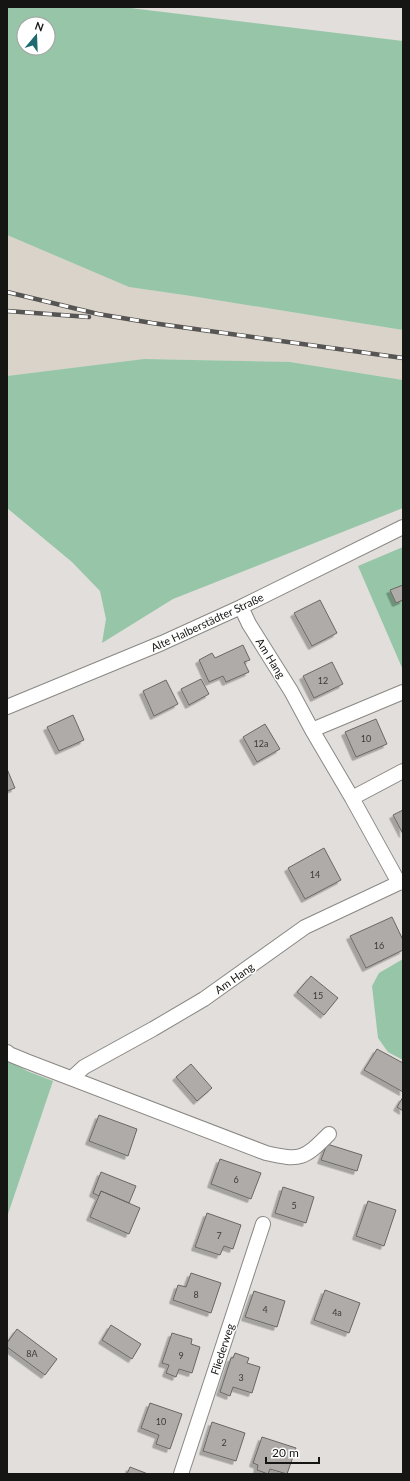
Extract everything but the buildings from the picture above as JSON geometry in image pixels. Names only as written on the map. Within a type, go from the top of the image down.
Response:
[{"type":"street","name":"Alte Halberstädter Straße","points":[[7,707],[162,643],[241,607],[403,527]]},
{"type":"street","name":"Am Hang","points":[[72,1078],[84,1067],[204,999],[306,927],[401,882],[312,730],[291,691],[249,624],[241,607]]},
{"type":"street","points":[[312,730],[403,692]]},
{"type":"street","points":[[352,798],[403,771]]},
{"type":"street","points":[[7,1052],[8,1054],[266,1153],[285,1157],[299,1157],[311,1152],[329,1134]]},
{"type":"street","name":"Fliederweg","points":[[181,1474],[263,1224]]},
{"type":"shaded area","points":[[7,235],[129,287],[403,330],[403,380],[290,362],[144,359],[7,376]]},
{"type":"green space","points":[[7,7],[122,7],[403,41],[403,330],[129,287],[7,235]]},
{"type":"green space","points":[[144,359],[290,362],[403,380],[403,508],[173,599],[102,643],[106,619],[100,591],[72,562],[7,508],[7,376]]},
{"type":"green space","points":[[403,547],[403,670],[358,566]]},
{"type":"green space","points":[[403,959],[403,1060],[388,1052],[378,1038],[372,986],[379,973]]},
{"type":"green space","points":[[7,1060],[27,1071],[53,1081],[7,1217]]},
{"type":"railway","points":[[7,292],[98,314],[403,358]]},
{"type":"railway","points":[[7,311],[89,317]]}]
